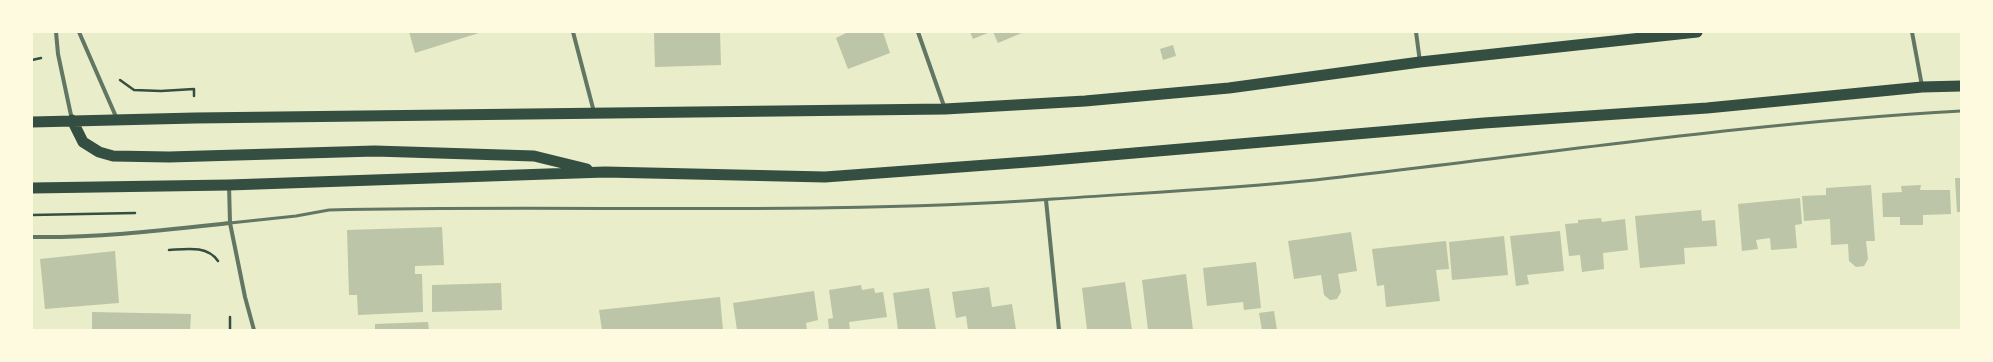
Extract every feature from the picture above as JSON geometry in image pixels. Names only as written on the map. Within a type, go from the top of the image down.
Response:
[{"type":"highway","points":[[32,122],[117,119],[594,112],[945,109],[1085,100],[1229,88],[1420,62],[1697,32]]},
{"type":"highway","points":[[32,188],[229,185],[605,172],[825,177],[1048,160],[1484,123],[1707,108],[1922,87],[1961,86]]},
{"type":"highway","points":[[72,120],[84,142],[99,152],[113,156],[169,157],[375,151],[429,152],[534,156],[605,172]]},
{"type":"street","points":[[56,32],[58,54],[72,120]]},
{"type":"street","points":[[79,32],[117,119]]},
{"type":"street","points":[[573,32],[594,112]]},
{"type":"street","points":[[918,32],[945,109]]},
{"type":"street","points":[[1416,32],[1420,62]]},
{"type":"street","points":[[1912,32],[1922,87]]},
{"type":"street","points":[[229,185],[230,222],[244,297],[254,330]]},
{"type":"street","points":[[1046,200],[1059,330]]},
{"type":"street","points":[[32,237],[62,237],[149,231],[230,222]]},
{"type":"lane","points":[[230,222],[296,216],[336,210],[879,208],[1046,200],[1312,180],[1762,126],[1872,116],[1961,111]]},
{"type":"path","points":[[32,214],[138,212]]},
{"type":"path","points":[[149,231],[152,250],[201,249],[215,257],[220,263]]},
{"type":"building","points":[[409,32],[482,32],[415,53]]},
{"type":"building","points":[[654,32],[720,32],[721,65],[655,67]]},
{"type":"building","points":[[848,32],[883,32],[890,53],[848,69],[836,38]]},
{"type":"building","points":[[970,32],[990,32],[973,39]]},
{"type":"building","points":[[993,32],[1024,32],[998,43]]},
{"type":"building","points":[[1173,45],[1176,56],[1163,60],[1160,49]]},
{"type":"building","points":[[1955,178],[1961,178],[1961,212],[1957,212]]},
{"type":"building","points":[[1871,185],[1875,241],[1866,241],[1868,259],[1864,266],[1856,267],[1849,261],[1848,244],[1831,245],[1830,219],[1804,221],[1802,196],[1826,195],[1826,188]]},
{"type":"building","points":[[1921,185],[1920,190],[1950,190],[1951,214],[1923,215],[1923,225],[1900,225],[1900,217],[1883,217],[1882,193],[1902,192],[1901,186]]},
{"type":"building","points":[[1800,198],[1802,224],[1795,225],[1797,248],[1771,250],[1770,238],[1756,240],[1758,249],[1742,251],[1738,204]]},
{"type":"building","points":[[1701,210],[1702,221],[1715,220],[1717,246],[1684,248],[1685,264],[1640,268],[1635,216]]},
{"type":"building","points":[[1601,218],[1602,222],[1625,219],[1628,250],[1603,253],[1604,269],[1582,272],[1580,255],[1569,256],[1565,224],[1578,223],[1578,220]]},
{"type":"building","points":[[442,227],[444,265],[415,266],[415,274],[422,274],[423,312],[358,315],[357,295],[349,295],[347,230]]},
{"type":"building","points":[[1560,231],[1564,271],[1527,275],[1529,284],[1516,286],[1510,236]]},
{"type":"building","points":[[1351,232],[1357,271],[1338,274],[1341,292],[1337,299],[1330,300],[1324,295],[1321,275],[1294,279],[1288,241]]},
{"type":"building","points":[[1504,236],[1508,275],[1452,280],[1449,242]]},
{"type":"building","points":[[1446,241],[1449,269],[1436,270],[1440,301],[1386,307],[1384,285],[1377,286],[1372,249]]},
{"type":"building","points":[[115,251],[119,303],[45,309],[40,259]]},
{"type":"building","points":[[1256,262],[1261,308],[1244,310],[1243,302],[1207,306],[1203,268]]},
{"type":"building","points":[[1186,274],[1193,330],[1148,330],[1142,280]]},
{"type":"building","points":[[1125,282],[1132,330],[1087,330],[1082,288]]},
{"type":"building","points":[[501,283],[502,310],[432,312],[432,285]]},
{"type":"building","points":[[861,285],[862,290],[874,288],[875,293],[883,292],[887,317],[849,322],[850,330],[829,330],[828,319],[833,318],[829,290]]},
{"type":"building","points":[[989,287],[992,307],[1012,304],[1016,330],[968,330],[966,316],[956,318],[952,292]]},
{"type":"building","points":[[929,288],[936,330],[898,330],[893,293]]},
{"type":"building","points":[[814,291],[818,320],[806,323],[807,330],[737,330],[733,303]]},
{"type":"building","points":[[720,297],[723,330],[602,330],[599,310]]},
{"type":"building","points":[[1274,311],[1277,330],[1262,330],[1259,313]]},
{"type":"building","points":[[92,312],[191,314],[190,330],[92,330]]},
{"type":"building","points":[[428,322],[429,330],[375,330],[375,324]]}]
